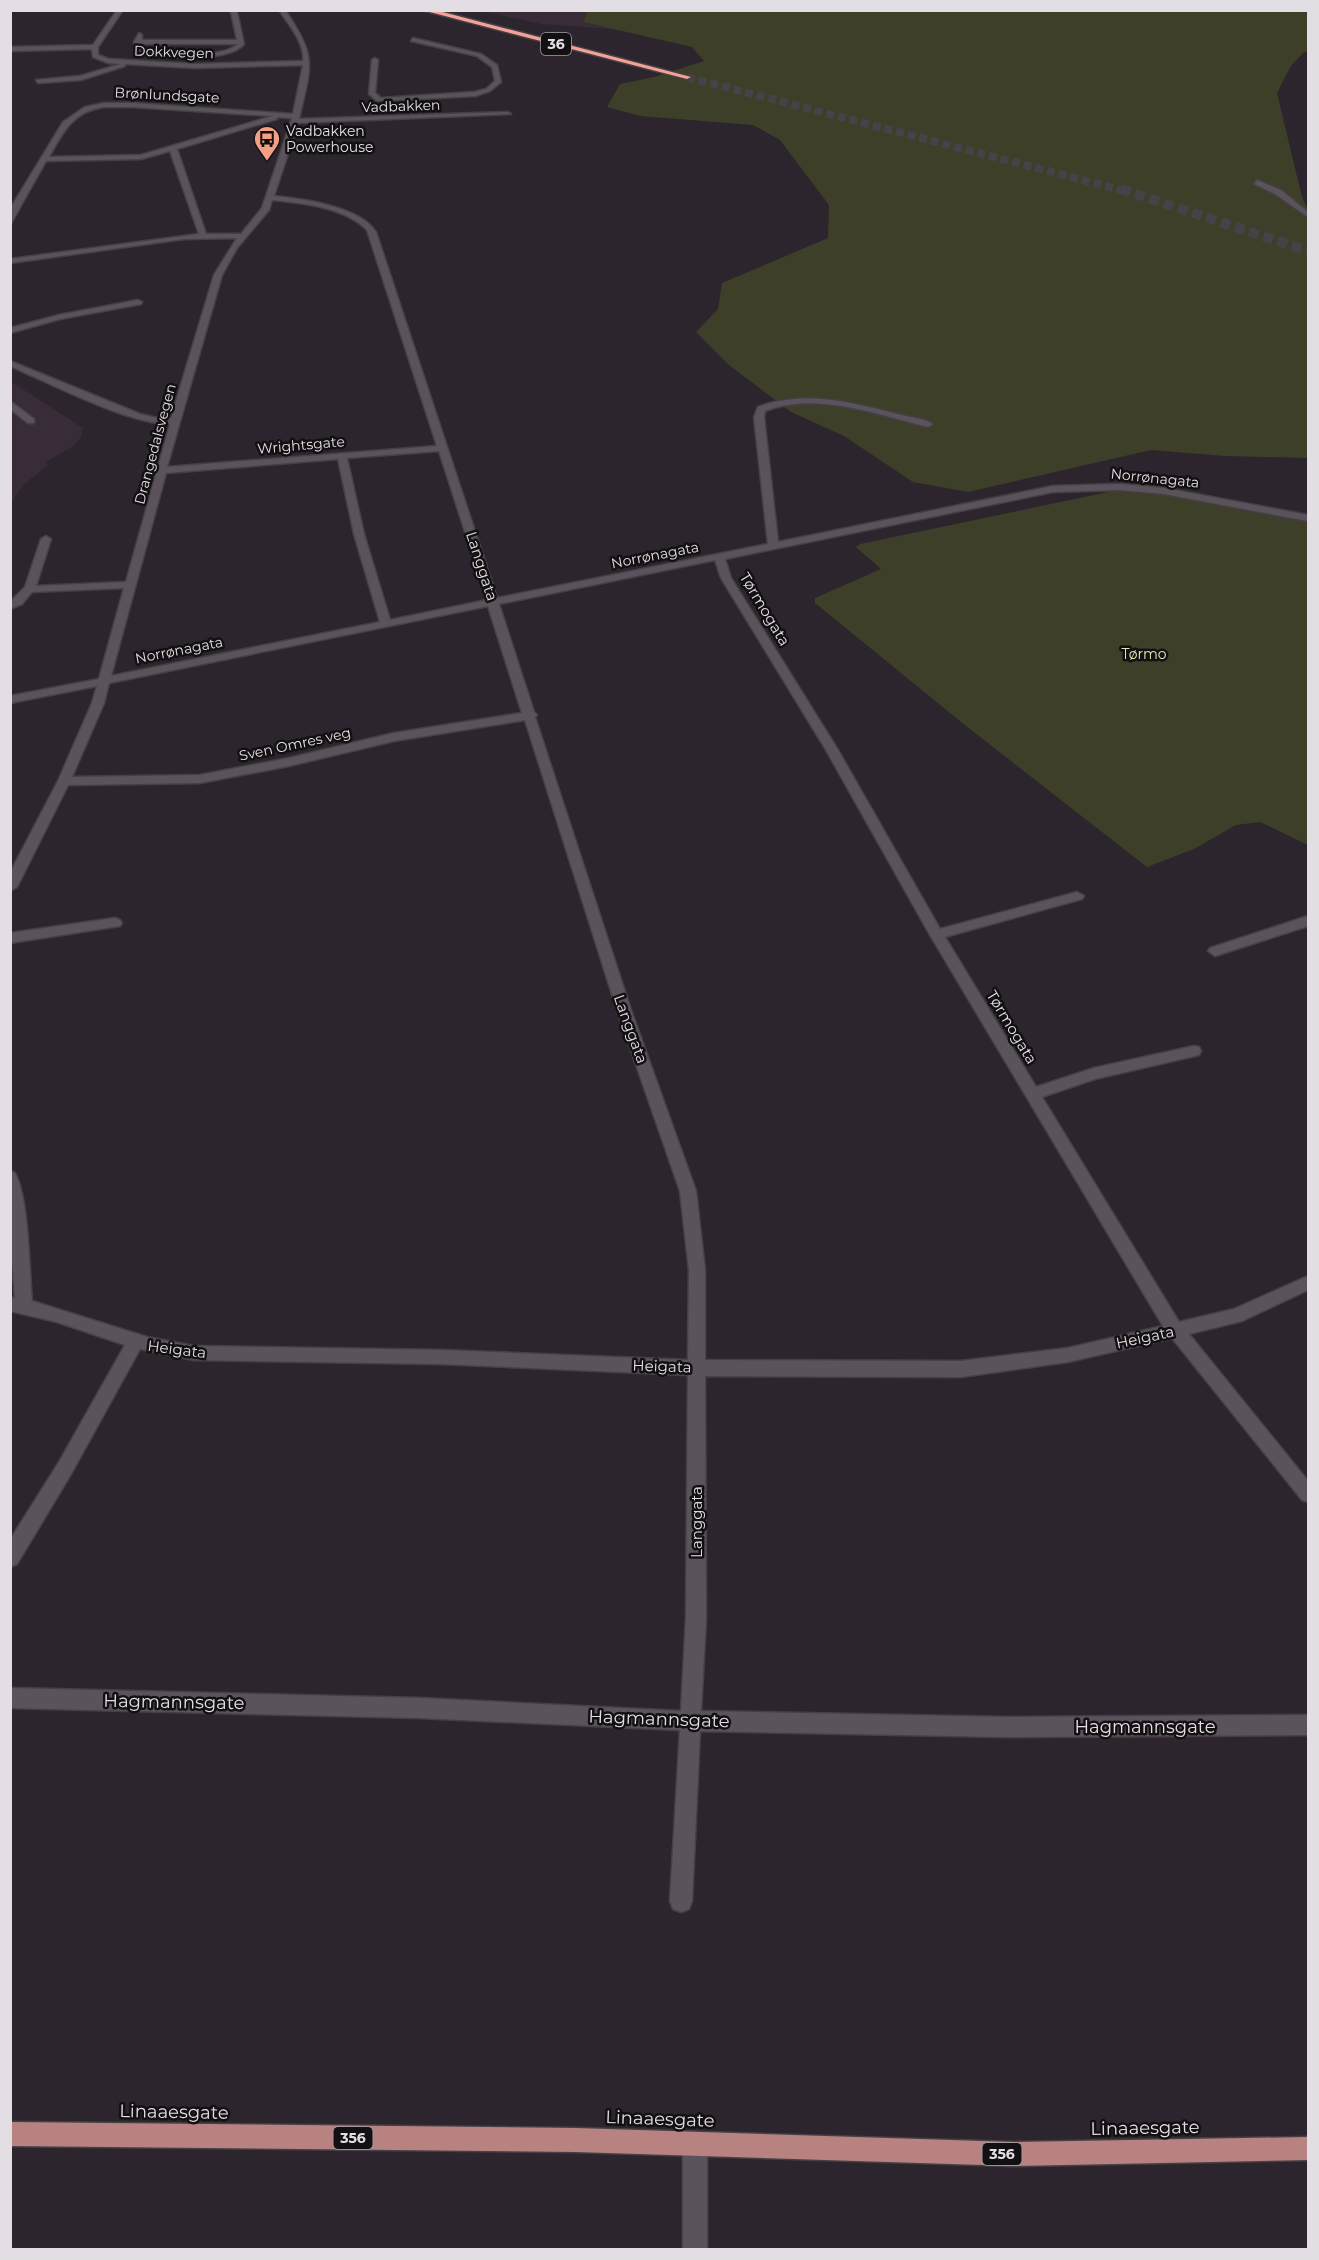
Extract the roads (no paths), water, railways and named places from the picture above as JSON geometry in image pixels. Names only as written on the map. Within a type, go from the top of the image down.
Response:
[{"type":"highway","name":"36","points":[[425,10],[687,76]]},
{"type":"main road","name":"Linaaesgate","points":[[10,2134],[576,2140],[1014,2154],[1308,2149]]},
{"type":"street","points":[[10,49],[95,47],[120,10]]},
{"type":"street","points":[[234,12],[240,42],[238,48],[224,53],[151,53],[138,48],[138,39],[240,42]]},
{"type":"street","name":"Drangedalsvegen","points":[[10,887],[64,781],[105,680],[175,421],[218,275],[271,198],[296,119],[307,63],[299,35],[285,12]]},
{"type":"street","points":[[375,60],[372,94],[374,98],[389,101],[475,94],[488,90],[498,82],[495,66],[479,55],[413,40]]},
{"type":"street","name":"Dokkvegen","points":[[95,47],[95,56],[129,63],[227,66],[307,63]]},
{"type":"street","points":[[224,53],[227,66]]},
{"type":"street","points":[[38,81],[73,79],[129,63]]},
{"type":"street","points":[[67,87],[73,79]]},
{"type":"street","points":[[423,98],[423,118]]},
{"type":"street","name":"Brønlundsgate","points":[[10,224],[12,213],[70,116],[92,106],[171,107],[296,119]]},
{"type":"street","name":"Vadbakken","points":[[296,119],[423,118],[508,114]]},
{"type":"street","name":"Brønlundsgate","points":[[45,159],[131,158],[248,128],[277,117]]},
{"type":"street","points":[[173,149],[203,236]]},
{"type":"street","points":[[1257,182],[1278,192],[1308,215]]},
{"type":"street","name":"Langgata","points":[[271,198],[297,201],[361,221],[372,233],[531,715],[624,1010],[688,1191],[697,1270],[696,1618],[681,1901]]},
{"type":"street","name":"Langgata","points":[[266,208],[334,212]]},
{"type":"street","points":[[10,261],[203,236],[243,236]]},
{"type":"street","points":[[10,331],[59,317],[138,302]]},
{"type":"street","points":[[10,363],[137,416],[157,421],[175,421]]},
{"type":"street","points":[[773,544],[759,417],[762,409],[780,400],[810,400],[928,424]]},
{"type":"street","points":[[10,404],[31,421]]},
{"type":"street","name":"Wrightsgate","points":[[162,470],[442,448]]},
{"type":"street","points":[[342,456],[359,534],[386,624]]},
{"type":"street","name":"Norrønagata","points":[[10,700],[1053,489],[1120,487],[1164,491],[1308,518]]},
{"type":"street","points":[[10,606],[23,598],[29,589],[46,539]]},
{"type":"street","name":"Tørmogata","points":[[719,557],[726,578],[832,750],[937,935],[1175,1330],[1308,1494]]},
{"type":"street","points":[[29,589],[130,585]]},
{"type":"street","name":"Sven Omres veg","points":[[64,781],[200,779],[318,756],[394,736],[531,715]]},
{"type":"street","points":[[937,935],[1077,896]]},
{"type":"street","points":[[1215,951],[1308,921]]},
{"type":"street","points":[[10,938],[115,922]]},
{"type":"street","points":[[1033,1094],[1094,1074],[1194,1051]]},
{"type":"street","points":[[10,1177],[15,1196],[17,1305]]},
{"type":"street","name":"Heigata","points":[[17,1305],[55,1314],[160,1349],[194,1353],[441,1357],[695,1368],[961,1369],[1068,1354],[1236,1316],[1308,1283]]},
{"type":"street","points":[[10,1558],[65,1468],[135,1342]]},
{"type":"street","name":"Hagmannsgate","points":[[10,1698],[420,1708],[692,1721],[1007,1727],[1308,1725]]},
{"type":"street","points":[[695,2145],[695,2250]]},
{"type":"tunnel","points":[[687,77],[1125,191]]},
{"type":"tunnel","points":[[1121,189],[1308,251]]},
{"type":"place","name":"Vadbakken Powerhouse","points":[[267,162]]},
{"type":"park label","name":"Tørmo","points":[[1144,654]]}]
